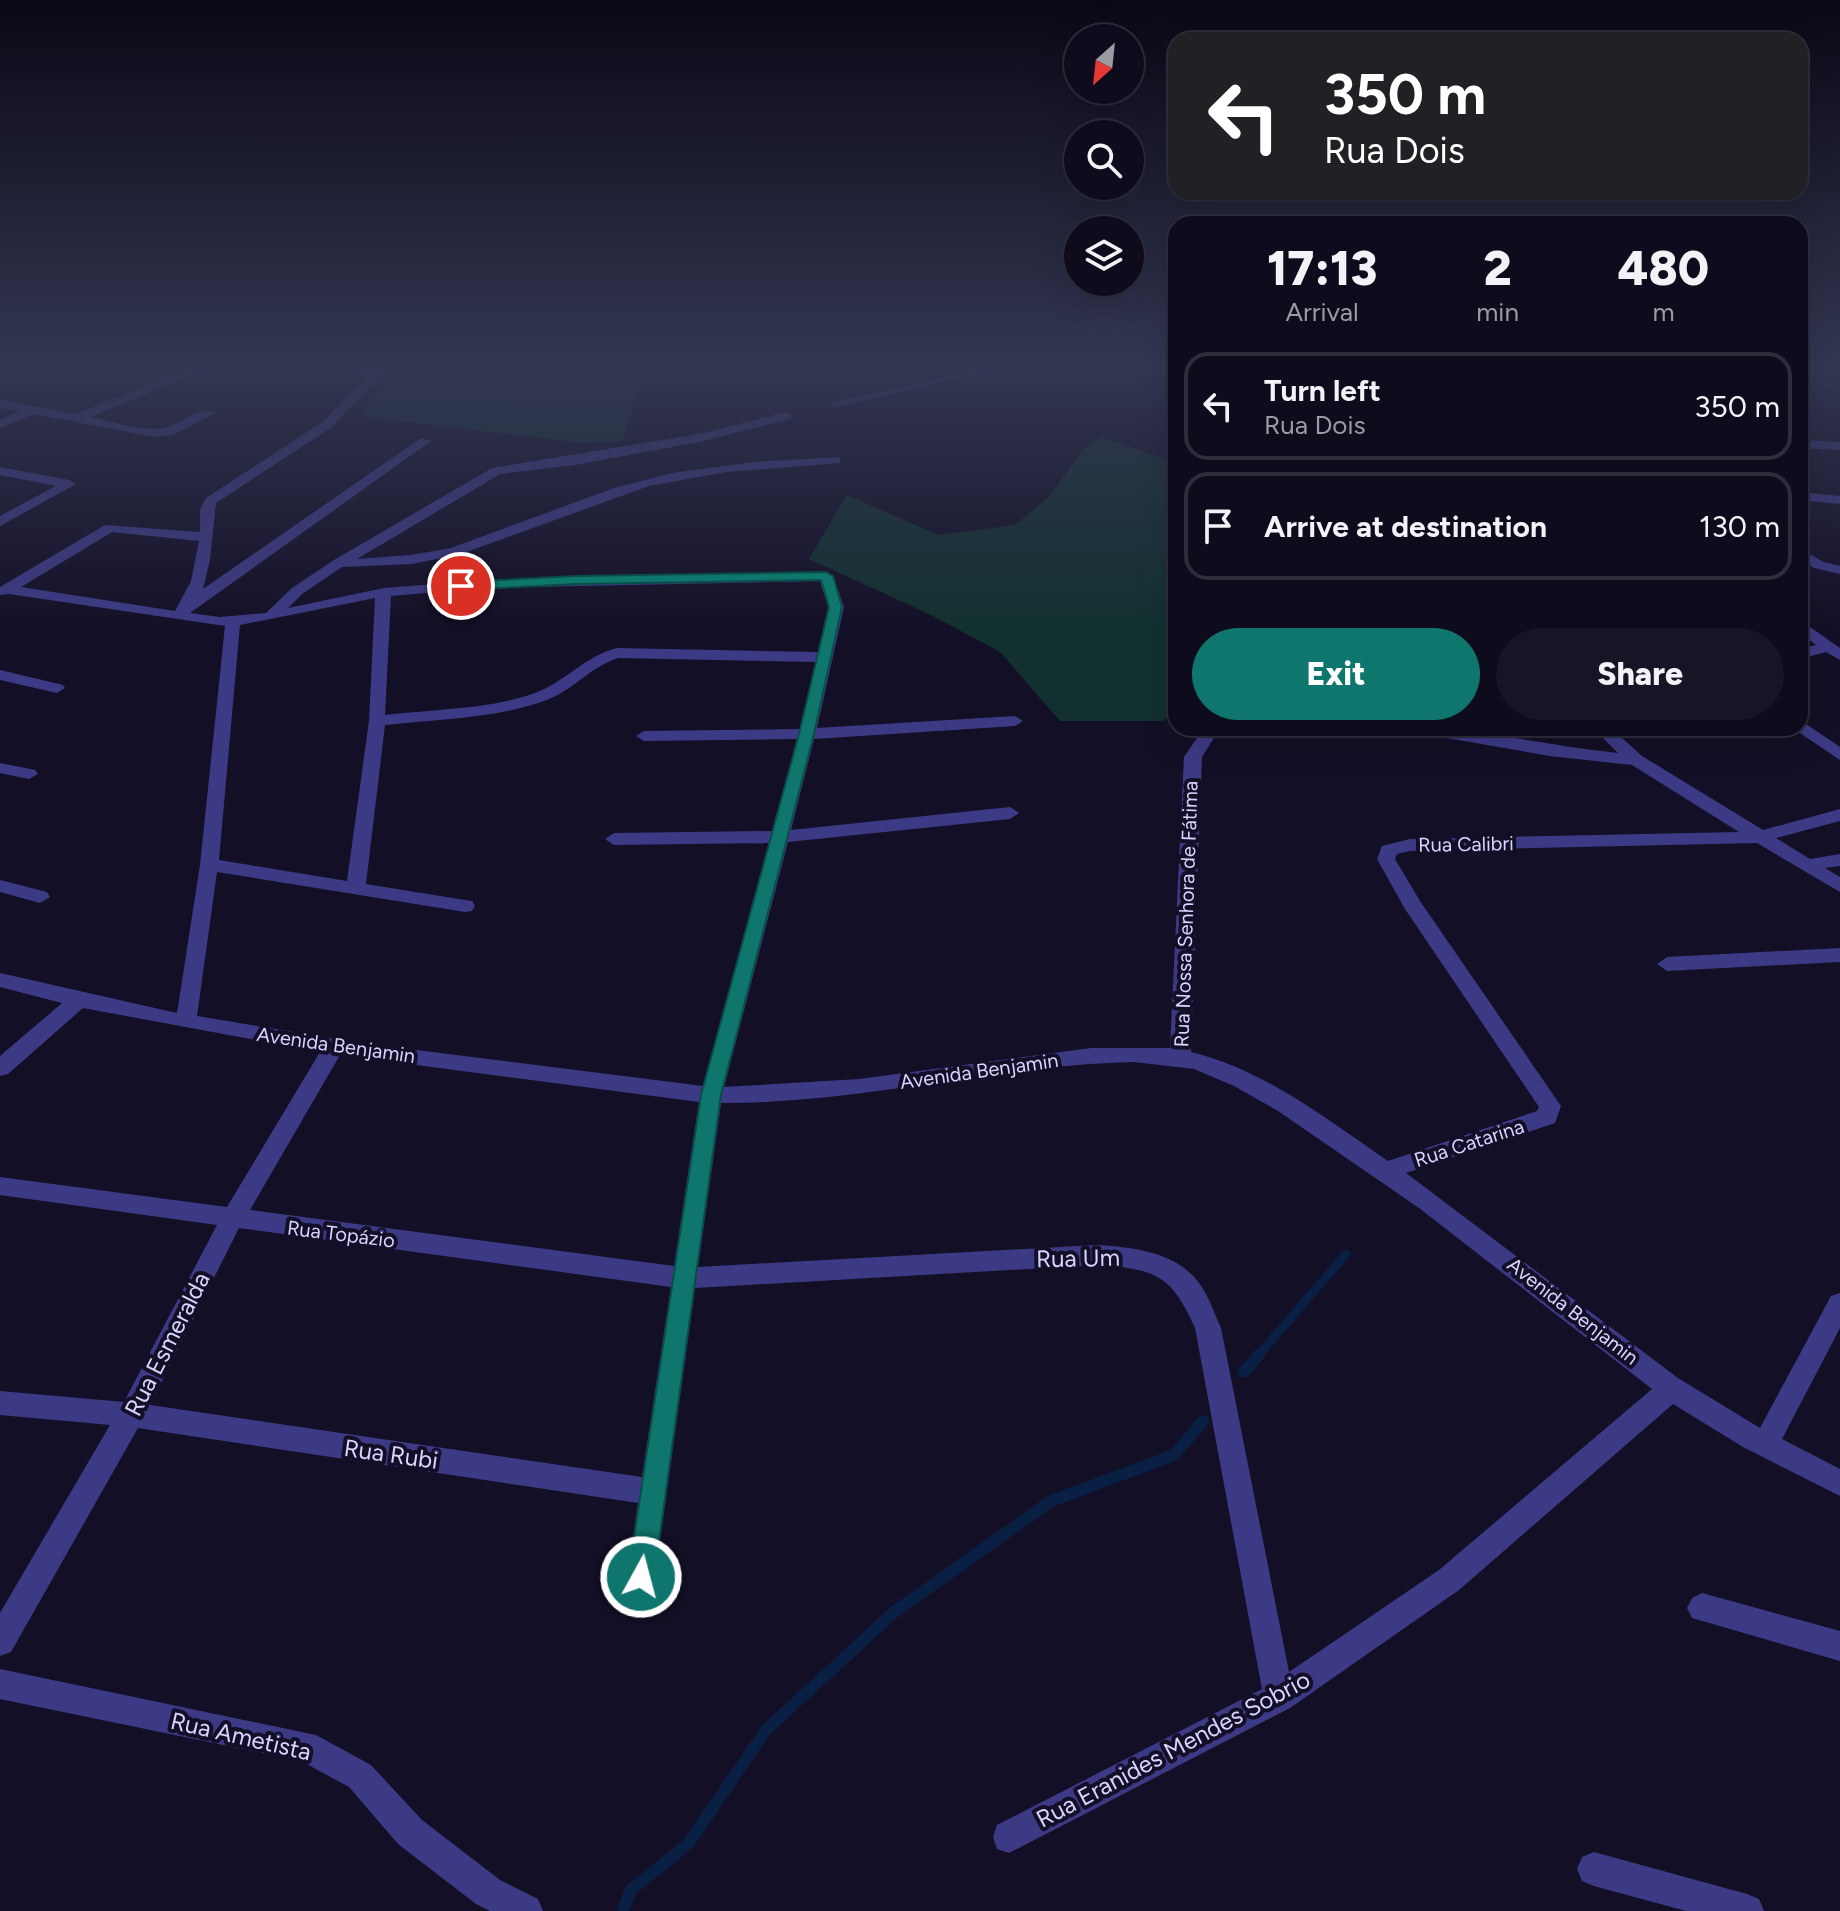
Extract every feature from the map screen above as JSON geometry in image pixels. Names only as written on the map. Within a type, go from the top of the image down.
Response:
[{"type":"street","points":[[192,603],[206,537],[206,509],[211,501],[287,452]]},
{"type":"street","points":[[178,617],[192,603],[409,452]]},
{"type":"street","points":[[270,616],[297,591],[339,563],[497,471],[624,452]]},
{"type":"street","points":[[339,563],[390,562],[456,551],[619,491],[665,479],[752,464],[835,460]]},
{"type":"street","points":[[0,471],[68,482],[65,488],[0,522]]},
{"type":"street","points":[[1808,497],[1840,500]]},
{"type":"street","points":[[4,591],[110,528],[206,537]]},
{"type":"street","points":[[1808,558],[1819,565],[1840,570]]},
{"type":"street","points":[[1808,568],[1819,565]]},
{"type":"street","points":[[4,591],[178,617],[233,622],[384,592],[576,580],[826,576],[836,607],[825,657],[711,1095],[641,1577]]},
{"type":"street","points":[[356,888],[377,721],[384,592]]},
{"type":"street","points":[[186,1021],[209,865],[233,622]]},
{"type":"street","points":[[1808,631],[1834,650]]},
{"type":"street","points":[[1808,653],[1834,650]]},
{"type":"street","points":[[377,721],[519,704],[547,694],[599,659],[617,653],[825,657]]},
{"type":"street","points":[[0,675],[57,688]]},
{"type":"street","points":[[644,736],[807,734],[1015,721]]},
{"type":"street","points":[[1808,731],[1840,755]]},
{"type":"street","name":"Rua Nossa Senhora de Fátima","points":[[1180,1057],[1193,757],[1207,736]]},
{"type":"street","points":[[1464,736],[1550,751],[1636,760]]},
{"type":"street","points":[[1610,736],[1636,760],[1840,886]]},
{"type":"street","points":[[0,768],[29,774]]},
{"type":"street","points":[[614,839],[777,837],[1010,813]]},
{"type":"street","points":[[1760,837],[1840,815]]},
{"type":"street","name":"Rua Calibri","points":[[1550,1113],[1550,1106],[1412,904],[1386,859],[1389,850],[1410,845],[1760,837]]},
{"type":"street","points":[[1810,865],[1840,860]]},
{"type":"street","points":[[209,865],[465,906]]},
{"type":"street","points":[[0,886],[40,897]]},
{"type":"street","points":[[1667,964],[1840,955]]},
{"type":"street","name":"Avenida Benjamin","points":[[0,980],[78,1001],[335,1046],[711,1095],[759,1096],[839,1089],[1060,1059],[1154,1054],[1180,1057],[1203,1064],[1288,1105],[1489,1245],[1672,1388],[1765,1444],[1840,1483]]},
{"type":"street","points":[[0,1068],[78,1001]]},
{"type":"street","name":"Rua Esmeralda","points":[[0,1641],[131,1415],[232,1219],[335,1046]]},
{"type":"street","name":"Rua Catarina","points":[[1386,1171],[1547,1117],[1550,1113]]},
{"type":"street","name":"Rua Topázio","points":[[0,1186],[683,1278]]},
{"type":"street","name":"Rua Um","points":[[683,1278],[1097,1255],[1138,1257],[1165,1270],[1189,1288],[1208,1328],[1279,1697]]},
{"type":"street","points":[[1765,1444],[1840,1304]]},
{"type":"street","name":"Rua Eranides Mendes Sobrio","points":[[1009,1837],[1279,1697],[1449,1580],[1672,1388]]},
{"type":"street","name":"Rua Rubi","points":[[0,1403],[131,1415],[651,1492]]},
{"type":"street","points":[[1702,1608],[1840,1646]]},
{"type":"street","name":"Rua Ametista","points":[[0,1684],[305,1746],[360,1776],[410,1832],[488,1892],[526,1911]]},
{"type":"street","points":[[1594,1869],[1747,1911]]},
{"type":"green space","points":[[1081,452],[1145,452],[1168,460],[1168,716],[1163,721],[1060,721],[1000,652],[929,614],[809,559],[847,495],[938,535],[1015,525],[1050,496]]},
{"type":"waterway","points":[[1256,1358],[1346,1254]]},
{"type":"waterway","points":[[1244,1372],[1258,1356]]},
{"type":"waterway","points":[[623,1910],[631,1890],[688,1844],[766,1730],[893,1613],[1051,1501],[1174,1455],[1203,1421]]},
{"type":"route","points":[[461,586],[576,580],[826,576],[836,607],[807,734],[791,784],[711,1095],[641,1577]]}]
